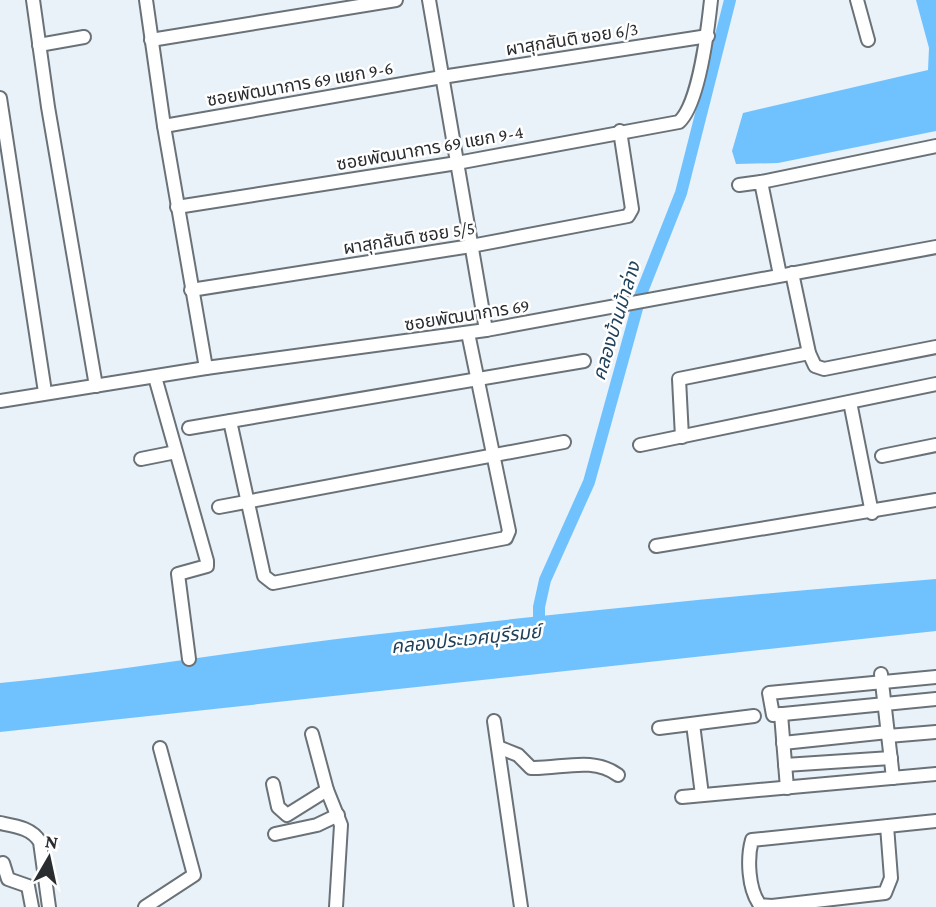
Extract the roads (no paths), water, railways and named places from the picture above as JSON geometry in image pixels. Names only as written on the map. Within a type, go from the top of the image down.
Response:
[{"type":"street","points":[[33,0],[96,386]]},
{"type":"street","points":[[145,0],[163,126],[206,368]]},
{"type":"street","points":[[151,40],[396,0]]},
{"type":"street","points":[[429,0],[486,330]]},
{"type":"street","points":[[708,36],[710,0]]},
{"type":"street","points":[[857,0],[868,40]]},
{"type":"street","name":"ผาสุกสันติ ซอย 6/3","points":[[442,77],[708,36]]},
{"type":"street","name":"ซอยพัฒนาการ 69 แยก 9-4","points":[[177,207],[457,163],[680,122],[685,117],[708,36]]},
{"type":"street","points":[[39,45],[84,37]]},
{"type":"street","name":"ซอยพัฒนาการ 69 แยก 9-6","points":[[163,126],[442,77]]},
{"type":"street","points":[[0,98],[4,155],[45,392]]},
{"type":"street","name":"ผาสุกสันติ ซอย 5/5","points":[[191,290],[471,246],[631,214],[620,131]]},
{"type":"street","points":[[739,185],[936,146]]},
{"type":"street","points":[[761,182],[808,353],[815,366],[824,369],[936,347]]},
{"type":"street","name":"ซอยพัฒนาการ 69","points":[[0,401],[206,368],[486,330],[625,307],[936,247]]},
{"type":"street","points":[[230,421],[264,576],[273,583],[287,583],[506,538],[509,531],[468,332]]},
{"type":"street","points":[[682,437],[679,379],[808,353]]},
{"type":"street","points":[[189,428],[584,361]]},
{"type":"street","points":[[155,377],[207,561],[207,566],[201,569],[178,574],[189,659]]},
{"type":"street","points":[[640,445],[936,384]]},
{"type":"street","points":[[849,402],[872,513]]},
{"type":"street","points":[[219,507],[564,442]]},
{"type":"street","points":[[882,456],[936,445]]},
{"type":"street","points":[[141,459],[176,452]]},
{"type":"street","points":[[656,546],[872,513],[936,500]]},
{"type":"street","points":[[936,677],[882,677],[769,693],[773,715],[936,699]]},
{"type":"street","points":[[882,677],[893,778]]},
{"type":"street","points":[[781,715],[786,788]]},
{"type":"street","points":[[659,728],[754,716]]},
{"type":"street","points":[[494,721],[522,907]]},
{"type":"street","points":[[693,724],[702,795]]},
{"type":"street","points":[[783,743],[936,732]]},
{"type":"street","points":[[312,734],[327,790],[338,815],[341,834],[336,907]]},
{"type":"street","points":[[498,747],[518,755],[531,768],[590,764],[607,766],[618,775]]},
{"type":"street","points":[[145,907],[194,875],[160,748]]},
{"type":"street","points":[[785,765],[891,758]]},
{"type":"street","points":[[682,797],[936,774]]},
{"type":"street","points":[[273,784],[278,807],[287,815],[327,790]]},
{"type":"street","points":[[275,834],[317,825],[338,815]]},
{"type":"street","points":[[887,826],[891,878],[885,893],[772,906],[760,905],[756,900],[752,891],[752,840],[887,826],[936,821]]},
{"type":"street","points":[[0,823],[36,835],[40,842],[49,907]]},
{"type":"street","points":[[3,863],[8,878],[28,886],[32,907]]},
{"type":"water","points":[[916,0],[936,0],[936,131],[778,163],[736,164],[732,151],[743,113],[928,70],[929,48]]},
{"type":"water","name":"คลองประเวศบุรีรมย์","points":[[936,579],[936,631],[0,732],[0,683],[577,612]]},
{"type":"waterway","name":"คลองบ้านม้าล่าง","points":[[539,634],[539,607],[545,580],[589,482],[641,294],[681,193],[730,0]]}]
